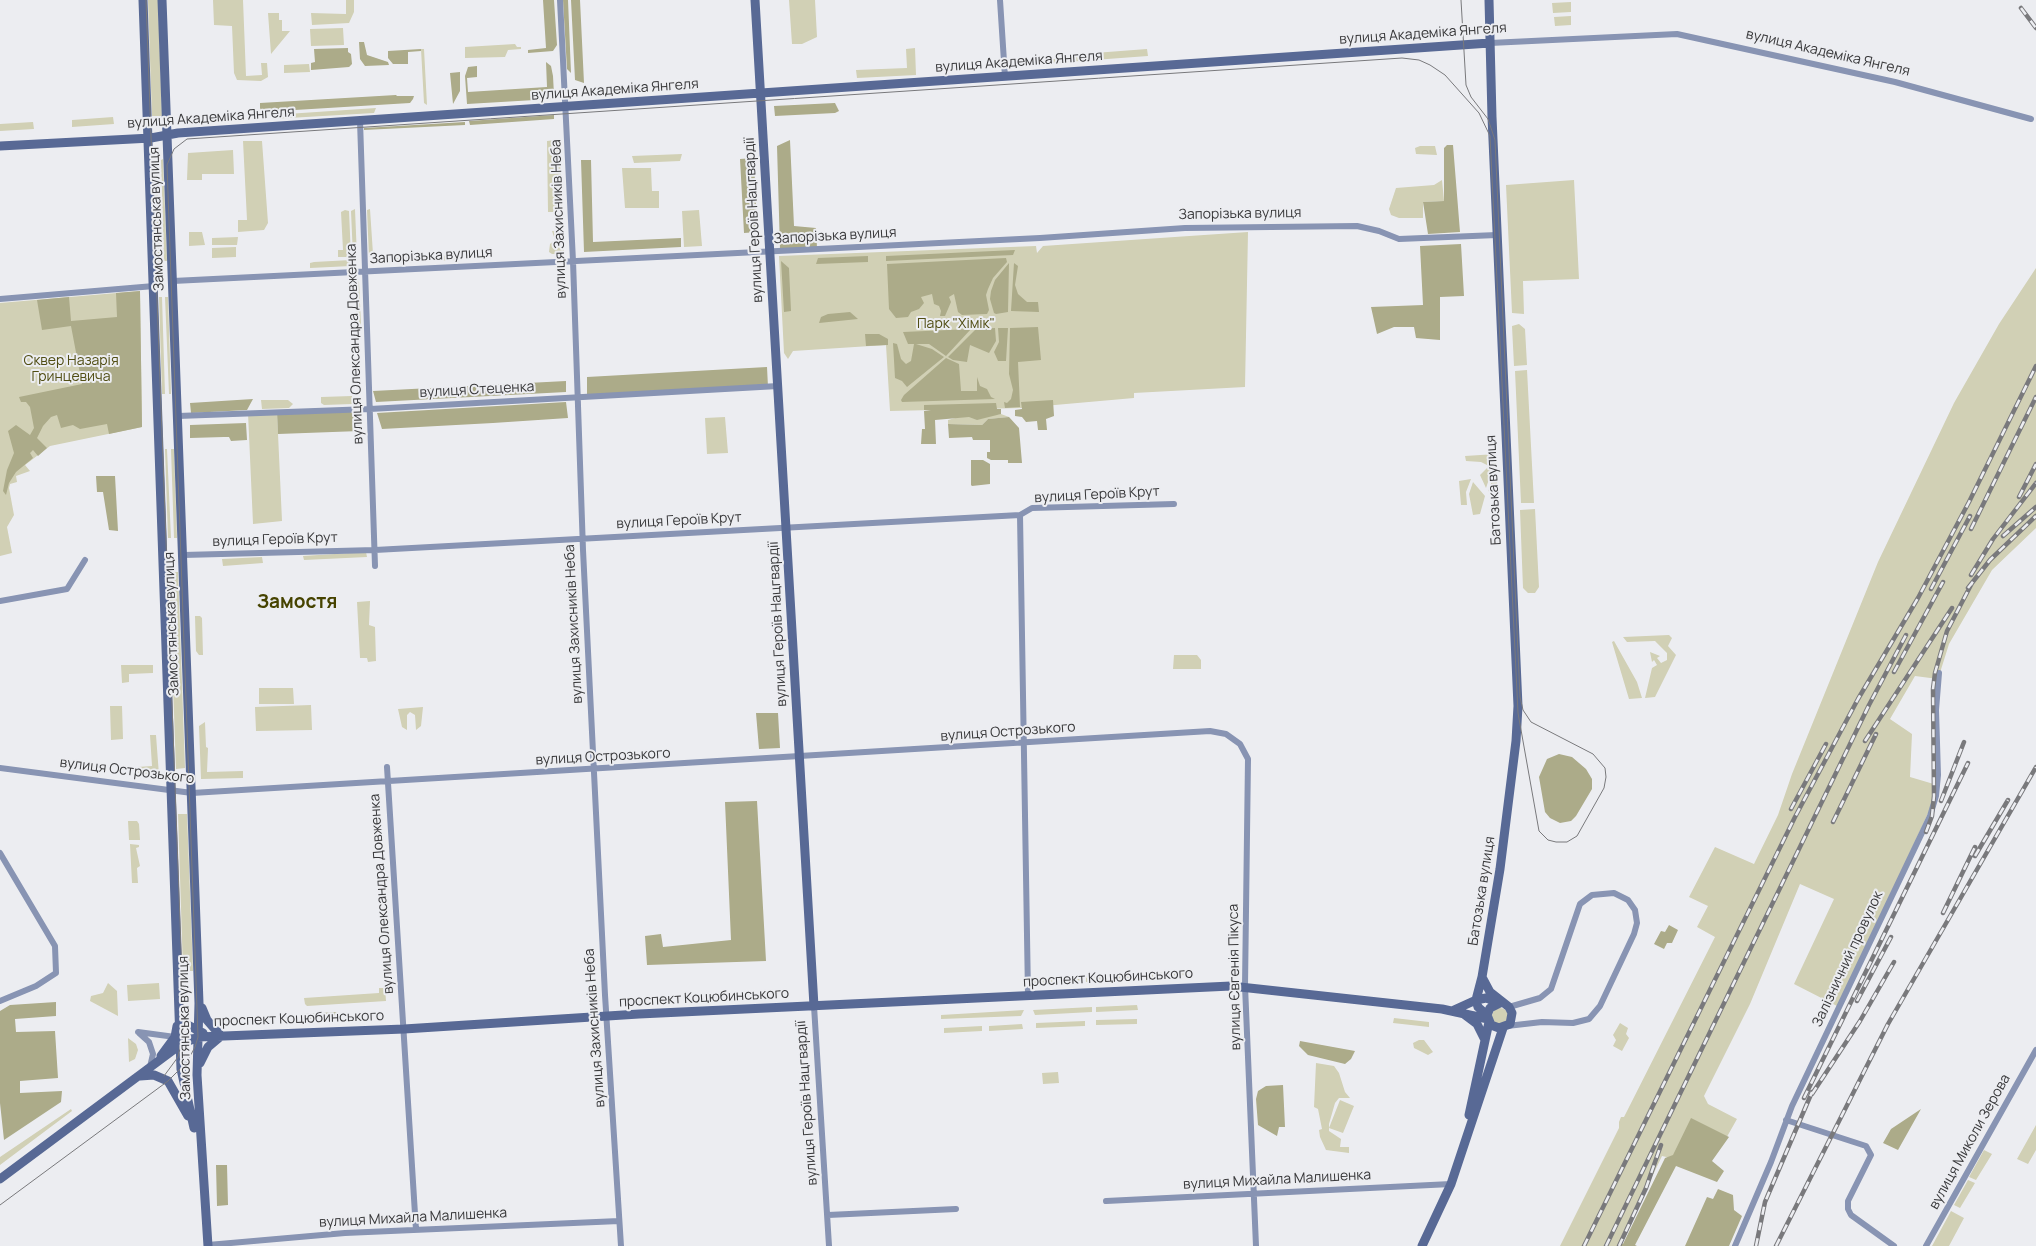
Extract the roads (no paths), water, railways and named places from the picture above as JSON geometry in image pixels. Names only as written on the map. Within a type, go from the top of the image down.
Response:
[{"type":"main road","name":"Замостянська вулиця","points":[[143,0],[172,790],[179,1004],[178,1040],[182,1080],[194,1128]]},
{"type":"main road","name":"Замостянська вулиця","points":[[162,0],[200,1003],[198,1068],[208,1246]]},
{"type":"main road","name":"вулиця Героїв Нацгвардії","points":[[755,0],[814,1006]]},
{"type":"main road","name":"Батозька вулиця","points":[[1476,1000],[1482,977],[1501,861],[1516,741],[1518,706],[1497,235],[1489,0]]},
{"type":"main road","name":"вулиця Академіка Янгеля","points":[[0,146],[148,138],[360,121],[1490,43]]},
{"type":"main road","points":[[1422,1246],[1451,1184],[1464,1140],[1505,1027],[1513,1017],[1504,1004],[1490,992],[1482,977]]},
{"type":"main road","name":"проспект Коцюбинського","points":[[178,1040],[199,1035],[222,1036],[404,1028],[607,1016],[1245,986],[1453,1010],[1488,1018]]},
{"type":"main road","points":[[1453,1010],[1476,1000],[1486,998],[1504,1004]]},
{"type":"main road","points":[[1476,1000],[1478,1007],[1495,1027],[1505,1027]]},
{"type":"main road","points":[[198,1068],[208,1047],[222,1036],[207,1020],[200,1003]]},
{"type":"main road","points":[[179,1004],[182,1022],[199,1035]]},
{"type":"main road","points":[[1464,1140],[1490,1008],[1504,1004]]},
{"type":"main road","points":[[1453,1010],[1471,1018],[1484,1038]]},
{"type":"main road","points":[[0,1179],[149,1069],[178,1040],[193,1051],[198,1068]]},
{"type":"main road","points":[[139,1076],[154,1075],[168,1081],[202,1146]]},
{"type":"street","name":"вулиця Захисників Неба","points":[[560,0],[573,261],[582,539],[621,1246]]},
{"type":"street","points":[[1000,0],[1005,77]]},
{"type":"street","name":"вулиця Академіка Янгеля","points":[[1490,43],[1677,34],[1896,82],[2031,119]]},
{"type":"street","name":"вулиця Олександра Довженка","points":[[360,121],[375,566]]},
{"type":"street","name":"Запорізька вулиця","points":[[173,281],[1267,225],[1357,226],[1379,230],[1399,239],[1497,235]]},
{"type":"street","points":[[0,299],[154,286]]},
{"type":"street","name":"вулиця Стеценка","points":[[178,416],[370,409],[778,386]]},
{"type":"street","name":"вулиця Героїв Крут","points":[[183,555],[375,550],[1020,515],[1032,508],[1174,504]]},
{"type":"street","points":[[1020,515],[1028,995]]},
{"type":"street","points":[[0,601],[32,594],[48,594],[67,589],[85,560]]},
{"type":"street","name":"Залізничний провулок","points":[[1735,1246],[1786,1120],[1930,816],[1936,796],[1938,775],[1936,710],[1939,673]]},
{"type":"street","name":"вулиця Острозького","points":[[0,768],[192,793],[798,758],[1210,731]]},
{"type":"street","name":"вулиця Євгенія Пікуса","points":[[1210,731],[1217,731],[1234,738],[1245,750],[1248,759],[1245,986],[1256,1246]]},
{"type":"street","name":"вулиця Олександра Довженка","points":[[387,766],[416,1230]]},
{"type":"street","points":[[0,853],[55,946],[56,973],[36,986],[0,1001]]},
{"type":"street","points":[[1504,1004],[1540,998],[1551,989],[1580,904],[1592,895],[1599,894],[1614,893],[1628,900],[1635,910],[1637,923],[1634,934],[1600,1006],[1589,1019],[1573,1023],[1542,1022],[1505,1027]]},
{"type":"street","name":"вулиця Героїв Нацгвардії","points":[[814,1006],[829,1246]]},
{"type":"street","points":[[149,1069],[153,1054],[149,1042],[138,1032],[178,1040]]},
{"type":"street","name":"вулиця Миколи Зерова","points":[[1926,1246],[2036,1050]]},
{"type":"street","points":[[1786,1120],[1866,1146],[1871,1155],[1848,1201],[1848,1209],[1851,1215],[1894,1246]]},
{"type":"street","name":"вулиця Михайла Малишенка","points":[[1106,1201],[1254,1192],[1451,1184]]},
{"type":"street","points":[[828,1215],[956,1209]]},
{"type":"street","name":"вулиця Михайла Малишенка","points":[[208,1246],[345,1233],[619,1221]]},
{"type":"tram line","points":[[146,0],[184,1028],[178,1057],[164,1076]]},
{"type":"tram line","points":[[0,1205],[168,1081],[187,1062],[198,1037],[167,165],[174,149],[187,139],[1402,58],[1419,60],[1430,65],[1445,75],[1479,113],[1490,136],[1518,713],[1539,831],[1548,840],[1556,842],[1567,842],[1577,836],[1604,788],[1605,768],[1593,754],[1531,722],[1523,710],[1520,697],[1495,140],[1488,119],[1471,97],[1466,85],[1461,0]]},
{"type":"railway","points":[[2021,8],[2036,28]]},
{"type":"railway","points":[[1584,1246],[1795,817],[1858,699],[1918,598],[1969,502],[2036,366]]},
{"type":"railway","points":[[1971,529],[2036,397]]},
{"type":"railway","points":[[2019,497],[2036,464]]},
{"type":"railway","points":[[1971,575],[1993,539],[2036,483]]},
{"type":"railway","points":[[2003,536],[2036,507]]},
{"type":"railway","points":[[1931,589],[1970,516]]},
{"type":"railway","points":[[1968,588],[1990,560],[2036,516]]},
{"type":"railway","points":[[1894,672],[1943,582]]},
{"type":"railway","points":[[1926,832],[1932,816],[1934,796],[1933,689],[1935,673],[1947,631],[1972,583]]},
{"type":"railway","points":[[1865,741],[1952,608]]},
{"type":"railway","points":[[1606,1246],[1869,705],[1906,635]]},
{"type":"railway","points":[[1833,822],[1876,734]]},
{"type":"railway","points":[[1941,801],[1964,742]]},
{"type":"railway","points":[[1791,809],[1826,744]]},
{"type":"railway","points":[[1804,1098],[1968,763]]},
{"type":"railway","points":[[1776,1246],[1888,1024],[2036,767]]},
{"type":"railway","points":[[1975,856],[2008,800]]},
{"type":"railway","points":[[1943,913],[1975,847]]},
{"type":"railway","points":[[1857,1001],[1891,937]]},
{"type":"railway","points":[[1812,1094],[1860,1021],[1894,962]]},
{"type":"railway","points":[[1756,1246],[1765,1202],[1812,1092]]},
{"type":"railway","points":[[1619,1246],[1646,1188],[1661,1145]]},
{"type":"district","name":"Замостя","points":[[297,603]]},
{"type":"park label","name":"Парк \"Хімік\"","points":[[956,324]]},
{"type":"park label","name":"Сквер Назарія Гринцевича","points":[[71,370]]}]
